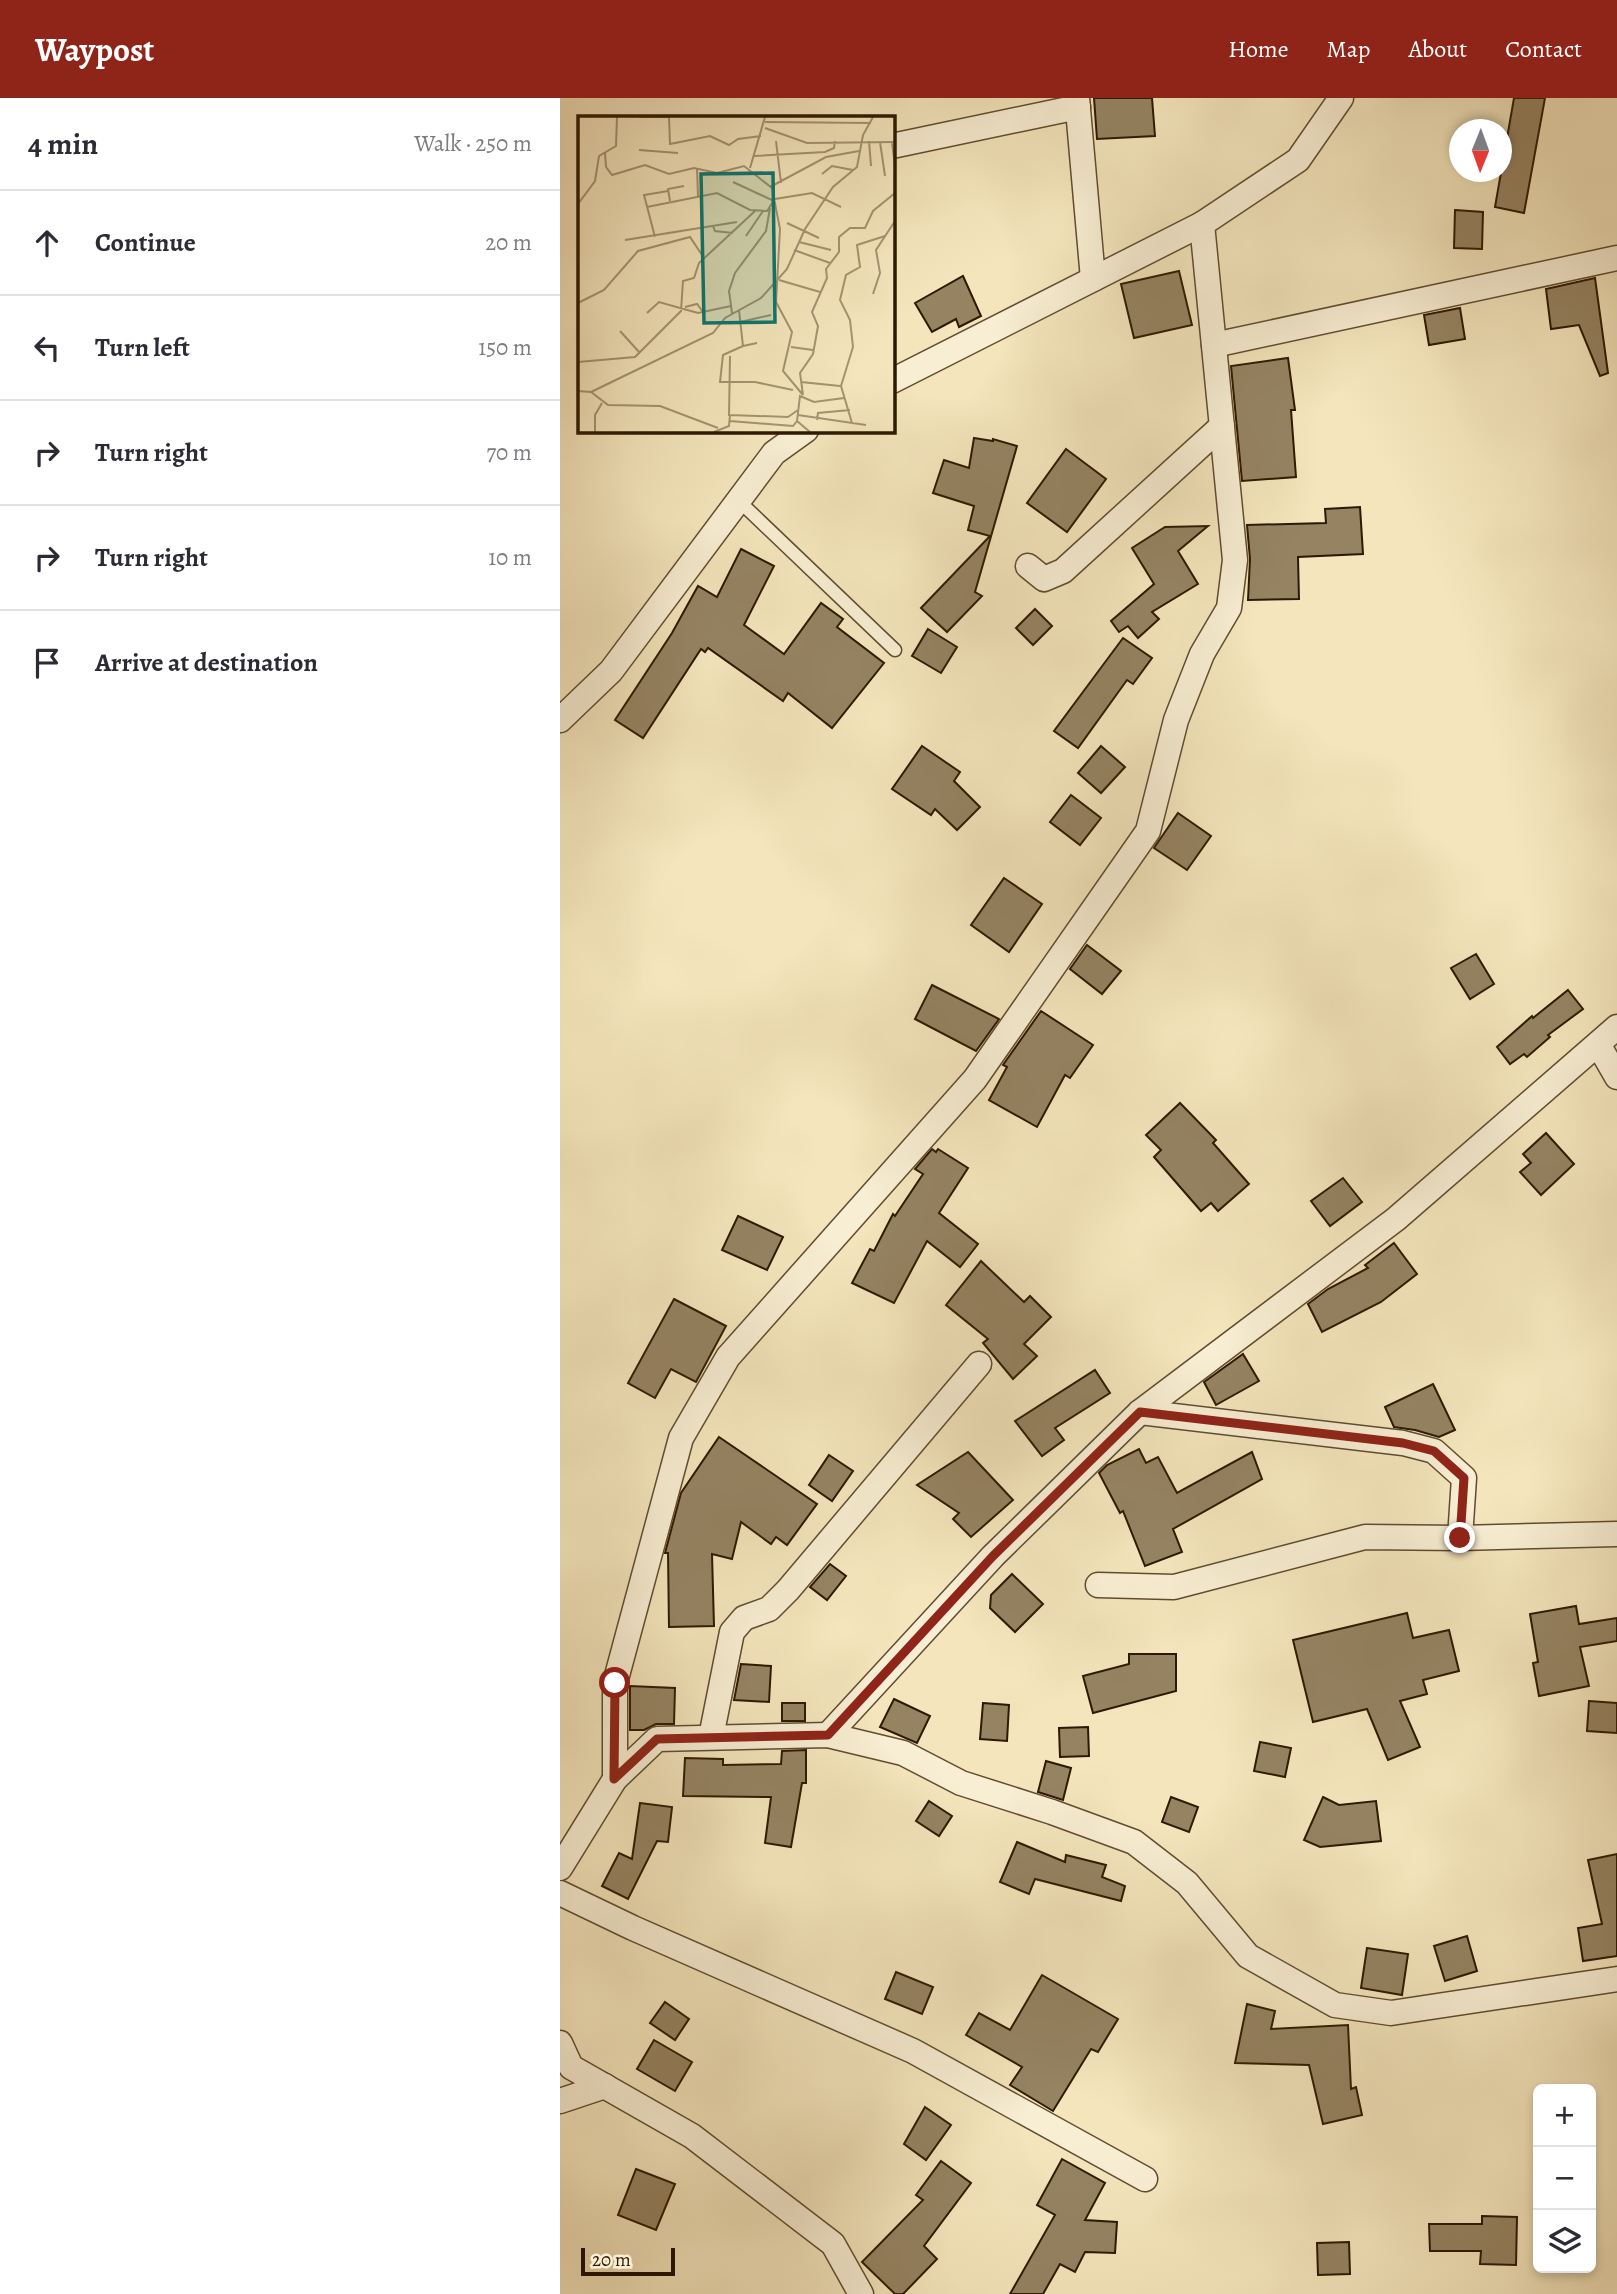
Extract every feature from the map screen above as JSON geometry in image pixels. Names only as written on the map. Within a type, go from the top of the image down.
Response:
[{"type":"street","points":[[894,380],[1202,223],[1298,160],[1341,98]]},
{"type":"street","points":[[894,146],[1077,102],[1093,279]]},
{"type":"street","points":[[614,1779],[615,1683],[681,1438],[728,1357],[975,1079],[1148,831],[1176,720],[1202,654],[1229,608],[1235,560],[1202,223]]},
{"type":"street","points":[[1214,345],[1617,258]]},
{"type":"street","points":[[1028,566],[1044,579],[1063,571],[1222,426]]},
{"type":"street","points":[[560,720],[611,671],[774,453],[803,432]]},
{"type":"street","points":[[828,1735],[993,1556],[1140,1412],[1396,1219],[1617,1027]]},
{"type":"street","points":[[1598,1044],[1617,1077]]},
{"type":"street","points":[[711,1737],[732,1632],[744,1618],[769,1609],[788,1590],[979,1364]]},
{"type":"street","points":[[1140,1412],[1403,1443],[1434,1451],[1464,1478],[1460,1538]]},
{"type":"street","points":[[1098,1585],[1174,1587],[1364,1537],[1460,1538],[1617,1534]]},
{"type":"street","points":[[560,1868],[614,1779],[657,1739],[828,1735],[903,1753],[961,1783],[1134,1842],[1187,1883],[1248,1956],[1335,2005],[1391,2013],[1617,1979]]},
{"type":"street","points":[[560,1893],[633,1928],[913,2051],[1145,2179]]},
{"type":"street","points":[[560,2043],[571,2067],[692,2136],[833,2244],[861,2294]]},
{"type":"street","points":[[560,2101],[605,2086]]},
{"type":"lane","points":[[738,500],[895,650]]},
{"type":"building","points":[[1094,98],[1152,98],[1155,136],[1097,139]]},
{"type":"building","points":[[1514,98],[1545,98],[1524,213],[1495,207],[1499,182],[1512,182],[1510,119]]},
{"type":"building","points":[[1455,210],[1483,212],[1482,249],[1454,248]]},
{"type":"building","points":[[1179,271],[1192,325],[1134,338],[1121,284]]},
{"type":"building","points":[[963,276],[981,316],[959,327],[956,319],[932,332],[915,303]]},
{"type":"building","points":[[1595,278],[1608,373],[1600,376],[1579,325],[1551,329],[1546,289]]},
{"type":"building","points":[[1460,308],[1465,339],[1429,345],[1424,315]]},
{"type":"building","points":[[1288,358],[1295,410],[1291,410],[1296,477],[1242,481],[1231,366]]},
{"type":"building","points":[[974,438],[993,439],[1017,446],[975,592],[982,596],[947,632],[921,608],[990,536],[968,530],[974,506],[933,493],[944,460],[969,468]]},
{"type":"building","points":[[1066,449],[1106,479],[1067,532],[1027,503]]},
{"type":"building","points":[[1360,507],[1363,554],[1298,557],[1299,599],[1248,600],[1250,559],[1247,525],[1326,523],[1325,509]]},
{"type":"building","points":[[1208,526],[1178,551],[1198,584],[1152,612],[1159,619],[1138,638],[1128,626],[1119,632],[1111,621],[1154,584],[1132,548],[1165,527]]},
{"type":"building","points":[[741,549],[774,566],[744,625],[784,654],[821,603],[843,619],[837,627],[884,663],[832,728],[788,693],[783,701],[708,648],[705,652],[701,649],[643,738],[615,720],[672,633],[698,586],[717,597]]},
{"type":"building","points":[[1035,609],[1052,626],[1033,645],[1016,628]]},
{"type":"building","points":[[928,629],[957,647],[941,673],[912,656]]},
{"type":"building","points":[[1123,638],[1152,658],[1133,684],[1127,680],[1078,748],[1054,731]]},
{"type":"building","points":[[922,746],[960,772],[954,781],[980,807],[957,830],[935,809],[931,815],[892,789]]},
{"type":"building","points":[[1101,746],[1125,767],[1101,793],[1078,773]]},
{"type":"building","points":[[1071,795],[1101,818],[1080,845],[1050,822]]},
{"type":"building","points":[[1178,813],[1211,836],[1187,870],[1154,848]]},
{"type":"building","points":[[1004,878],[1042,904],[1009,952],[971,925]]},
{"type":"building","points":[[1087,945],[1121,971],[1102,994],[1070,969]]},
{"type":"building","points":[[1476,954],[1494,984],[1470,999],[1451,968]]},
{"type":"building","points":[[932,985],[999,1019],[976,1051],[915,1019]]},
{"type":"building","points":[[1568,990],[1583,1009],[1548,1035],[1550,1037],[1527,1057],[1524,1054],[1510,1064],[1497,1047],[1532,1016],[1533,1018]]},
{"type":"building","points":[[1041,1011],[1093,1045],[1070,1078],[1065,1075],[1037,1127],[989,1100],[1007,1067],[1003,1065]]},
{"type":"building","points":[[1180,1103],[1216,1140],[1213,1143],[1249,1184],[1218,1211],[1211,1203],[1201,1211],[1154,1157],[1161,1150],[1146,1135]]},
{"type":"building","points":[[1546,1133],[1574,1164],[1541,1195],[1520,1172],[1531,1163],[1523,1154]]},
{"type":"building","points":[[932,1149],[936,1152],[938,1149],[968,1168],[939,1213],[978,1244],[960,1267],[927,1241],[894,1303],[852,1283],[870,1249],[874,1251],[893,1214],[895,1216],[923,1174],[915,1169]]},
{"type":"building","points":[[1343,1178],[1362,1202],[1330,1226],[1311,1201]]},
{"type":"building","points":[[738,1216],[783,1237],[767,1270],[722,1250]]},
{"type":"building","points":[[1394,1243],[1417,1274],[1381,1302],[1322,1332],[1308,1304],[1328,1289],[1368,1268],[1365,1265]]},
{"type":"building","points":[[981,1261],[1024,1302],[1030,1296],[1051,1317],[1024,1344],[1037,1356],[1013,1379],[983,1343],[988,1339],[946,1305]]},
{"type":"building","points":[[674,1299],[726,1326],[696,1382],[671,1369],[655,1398],[628,1383]]},
{"type":"building","points":[[1243,1354],[1259,1381],[1216,1405],[1204,1382]]},
{"type":"building","points":[[1095,1370],[1110,1393],[1055,1428],[1064,1440],[1042,1456],[1015,1421]]},
{"type":"building","points":[[1433,1384],[1455,1430],[1439,1437],[1394,1427],[1385,1407]]},
{"type":"building","points":[[719,1437],[817,1504],[787,1545],[776,1537],[771,1544],[741,1522],[732,1559],[712,1554],[714,1626],[669,1627],[668,1553],[665,1553],[681,1493]]},
{"type":"building","points":[[1139,1449],[1146,1463],[1158,1457],[1177,1493],[1252,1452],[1262,1479],[1173,1529],[1182,1552],[1145,1566],[1123,1511],[1120,1513],[1099,1473],[1107,1465]]},
{"type":"building","points":[[968,1452],[1013,1500],[971,1537],[953,1519],[959,1513],[917,1485]]},
{"type":"building","points":[[829,1455],[853,1471],[832,1501],[809,1485]]},
{"type":"building","points":[[830,1564],[846,1576],[827,1600],[810,1587]]},
{"type":"building","points":[[1012,1574],[1043,1604],[1015,1632],[990,1608],[991,1595]]},
{"type":"building","points":[[1576,1606],[1579,1624],[1617,1618],[1617,1641],[1580,1647],[1589,1686],[1539,1696],[1533,1663],[1538,1662],[1530,1614]]},
{"type":"building","points":[[1407,1613],[1413,1638],[1449,1630],[1459,1671],[1423,1680],[1427,1694],[1400,1701],[1420,1747],[1388,1760],[1367,1709],[1313,1722],[1293,1640]]},
{"type":"building","points":[[1129,1654],[1176,1654],[1176,1691],[1093,1713],[1083,1676],[1129,1664]]},
{"type":"building","points":[[741,1664],[771,1666],[769,1702],[734,1700]]},
{"type":"building","points":[[630,1686],[675,1688],[674,1724],[656,1724],[644,1730],[630,1730]]},
{"type":"building","points":[[894,1699],[930,1716],[917,1743],[880,1727]]},
{"type":"building","points":[[1589,1701],[1617,1703],[1617,1733],[1587,1731]]},
{"type":"building","points":[[782,1703],[805,1703],[805,1721],[782,1721]]},
{"type":"building","points":[[983,1703],[1009,1705],[1007,1741],[980,1739]]},
{"type":"building","points":[[1088,1727],[1089,1756],[1060,1757],[1059,1728]]},
{"type":"building","points":[[1260,1742],[1291,1748],[1285,1777],[1254,1771]]},
{"type":"building","points":[[806,1750],[806,1783],[802,1783],[791,1847],[765,1843],[771,1797],[683,1796],[685,1758],[723,1759],[723,1765],[781,1764],[782,1751]]},
{"type":"building","points":[[1046,1761],[1071,1768],[1063,1800],[1038,1792]]},
{"type":"building","points":[[1171,1797],[1198,1807],[1189,1832],[1162,1822]]},
{"type":"building","points":[[1323,1797],[1339,1805],[1376,1801],[1381,1841],[1320,1847],[1304,1840]]},
{"type":"building","points":[[929,1801],[952,1816],[939,1836],[916,1821]]},
{"type":"building","points":[[640,1803],[672,1807],[668,1842],[657,1841],[628,1899],[602,1886],[619,1853],[632,1859]]},
{"type":"building","points":[[1017,1842],[1065,1862],[1066,1855],[1106,1865],[1102,1877],[1125,1886],[1121,1901],[1035,1879],[1029,1894],[1000,1882]]},
{"type":"building","points":[[1617,1854],[1617,1956],[1583,1961],[1578,1928],[1602,1924],[1588,1860]]},
{"type":"building","points":[[1467,1936],[1477,1971],[1445,1981],[1434,1946]]},
{"type":"building","points":[[1367,1948],[1408,1954],[1402,1995],[1361,1988]]},
{"type":"building","points":[[896,1972],[933,1987],[922,2014],[885,1999]]},
{"type":"building","points":[[1042,1975],[1118,2019],[1098,2052],[1091,2049],[1053,2111],[1010,2085],[1022,2067],[966,2035],[979,2013],[1010,2030]]},
{"type":"building","points":[[665,2002],[689,2019],[675,2040],[650,2023]]},
{"type":"building","points":[[1247,2004],[1275,2011],[1271,2029],[1348,2025],[1351,2089],[1356,2087],[1362,2115],[1323,2124],[1309,2065],[1235,2063]]},
{"type":"building","points":[[654,2040],[692,2062],[675,2091],[637,2069]]},
{"type":"building","points":[[925,2107],[951,2125],[926,2160],[904,2144]]},
{"type":"building","points":[[1062,2159],[1105,2183],[1085,2220],[1117,2222],[1115,2253],[1085,2252],[1075,2272],[1060,2264],[1043,2294],[1010,2294],[1055,2215],[1037,2205]]},
{"type":"building","points":[[941,2161],[971,2183],[924,2246],[937,2259],[903,2294],[895,2294],[862,2262],[923,2200],[916,2195]]},
{"type":"building","points":[[636,2169],[675,2184],[656,2230],[618,2215]]},
{"type":"building","points":[[1482,2216],[1517,2217],[1516,2265],[1480,2264],[1481,2251],[1430,2251],[1429,2224],[1482,2224]]},
{"type":"building","points":[[1349,2242],[1350,2274],[1318,2275],[1317,2243]]},
{"type":"route","points":[[615,1683],[614,1779],[657,1739],[828,1735],[993,1556],[1140,1412],[1403,1443],[1434,1451],[1464,1478],[1460,1538]]}]
